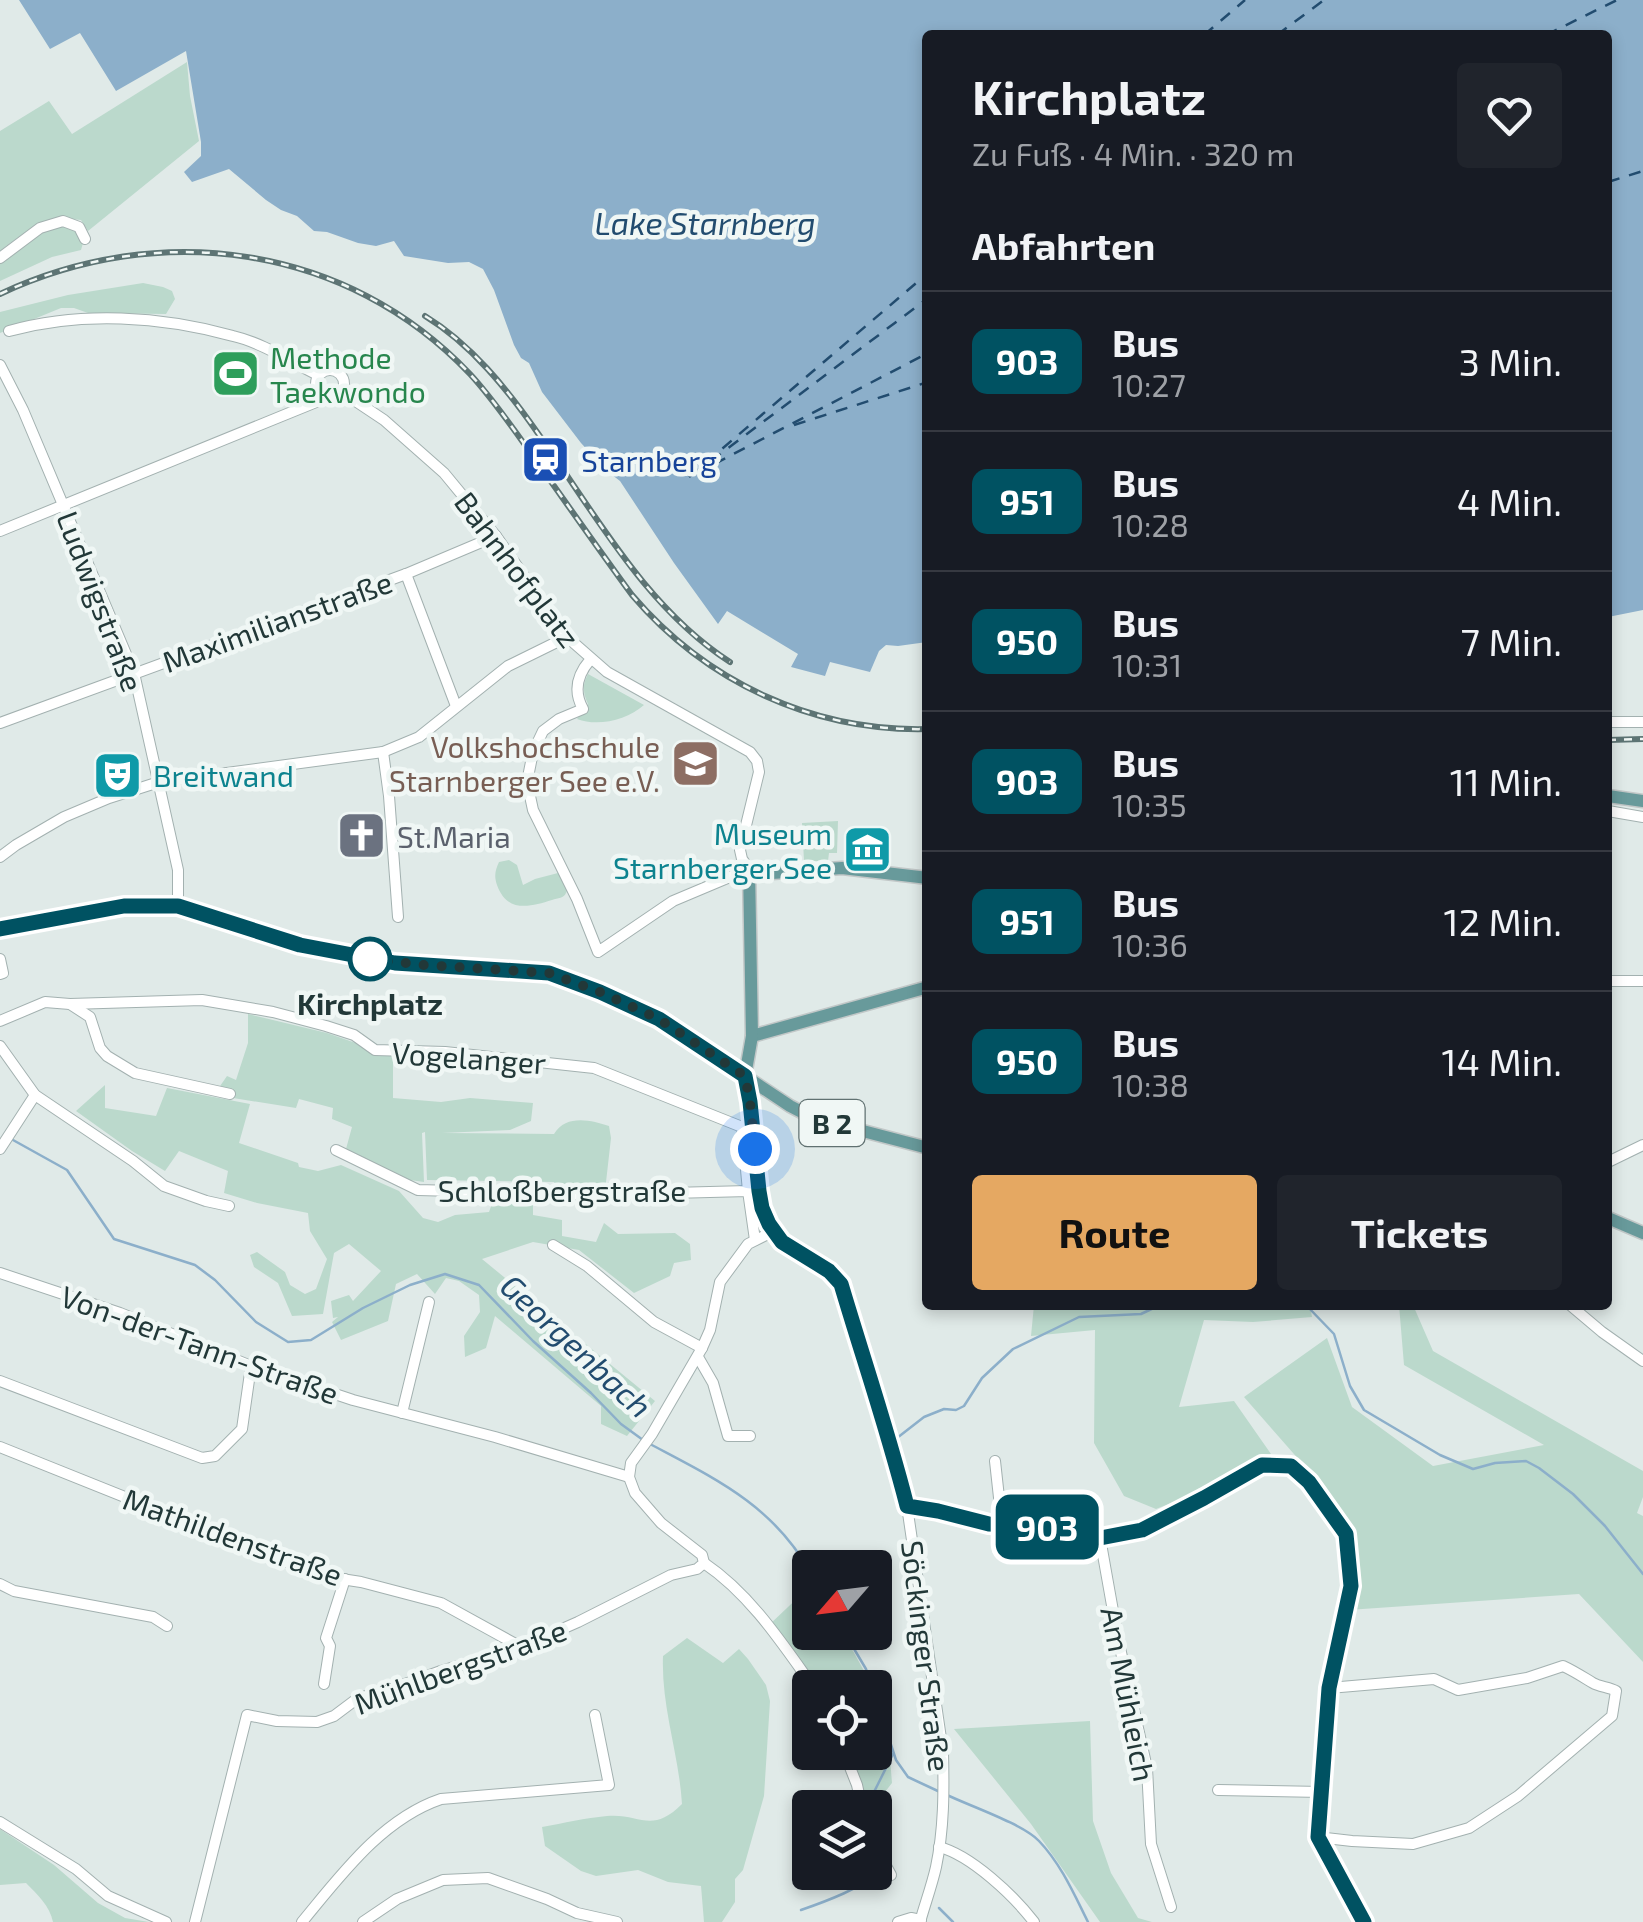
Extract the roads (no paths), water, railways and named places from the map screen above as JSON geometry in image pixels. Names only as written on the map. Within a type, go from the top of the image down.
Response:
[{"type":"main road","points":[[1612,797],[1643,801]]},
{"type":"main road","points":[[745,1076],[752,1036],[749,869],[759,874],[850,869],[922,877]]},
{"type":"main road","name":"B 2","points":[[0,929],[124,906],[178,906],[290,942],[371,959],[549,973],[659,1019],[813,1118],[922,1146]]},
{"type":"main road","points":[[752,1036],[922,989]]},
{"type":"main road","points":[[1612,1220],[1643,1234]]},
{"type":"street","points":[[0,258],[40,228],[63,221],[78,226],[85,240]]},
{"type":"street","points":[[0,531],[335,397],[342,392],[344,382],[331,369],[318,375],[235,336],[155,320],[81,319],[5,333]]},
{"type":"street","name":"Ludwigstraße","points":[[0,366],[23,410],[134,673],[178,870],[178,906]]},
{"type":"street","points":[[318,375],[316,388],[326,398]]},
{"type":"street","name":"Bahnhofplatz","points":[[342,392],[384,420],[444,473],[496,536],[566,638],[590,660],[750,752],[759,772],[740,850],[749,869]]},
{"type":"street","name":"Maximilianstraße","points":[[0,722],[406,574],[496,536]]},
{"type":"street","points":[[406,574],[456,706]]},
{"type":"street","points":[[0,857],[64,817],[159,782],[383,752],[419,737],[508,666],[566,638]]},
{"type":"street","points":[[590,660],[577,680],[583,709],[558,719],[542,731],[527,782],[533,810],[598,952],[673,901],[749,869]]},
{"type":"street","points":[[1612,722],[1643,722]]},
{"type":"street","points":[[383,752],[398,916]]},
{"type":"street","points":[[1612,812],[1643,817]]},
{"type":"street","points":[[0,959],[0,974]]},
{"type":"street","points":[[1612,981],[1643,981]]},
{"type":"street","name":"Vogelanger","points":[[70,1004],[202,1000],[274,1012],[354,1034],[375,1050],[446,1052],[594,1068],[742,1127],[748,1191]]},
{"type":"street","points":[[0,1020],[45,1002],[70,1004],[90,1017],[100,1048],[107,1056],[135,1072],[230,1094]]},
{"type":"street","points":[[0,1046],[35,1096],[101,1138],[164,1186],[229,1206]]},
{"type":"street","points":[[745,1076],[762,1208],[774,1231],[748,1244],[720,1282],[710,1330],[700,1352],[632,1463],[629,1477],[635,1493],[661,1523],[702,1555],[704,1563],[725,1577],[752,1605],[801,1670]]},
{"type":"street","points":[[2,1145],[35,1096]]},
{"type":"street","points":[[1612,1160],[1643,1145]]},
{"type":"street","name":"Schloßbergstraße","points":[[336,1150],[418,1190],[595,1195],[748,1191]]},
{"type":"street","points":[[748,1191],[755,1240]]},
{"type":"street","name":"Söckinger Straße","points":[[774,1231],[790,1248],[829,1271],[841,1284],[892,1444],[907,1506],[943,1752],[939,1846],[921,1921]]},
{"type":"street","points":[[553,1245],[587,1266],[654,1322],[700,1352],[728,1436],[750,1436]]},
{"type":"street","name":"Von-der-Tann-Straße","points":[[0,1273],[353,1400],[629,1477]]},
{"type":"street","points":[[402,1412],[429,1302]]},
{"type":"street","points":[[1576,1310],[1643,1361]]},
{"type":"street","points":[[1,1385],[202,1458],[215,1456],[242,1429],[251,1366]]},
{"type":"street","name":"Mathildenstraße","points":[[0,1447],[322,1576],[441,1603],[521,1647]]},
{"type":"street","points":[[996,1461],[1002,1525]]},
{"type":"street","points":[[907,1506],[1002,1525],[1047,1527],[1100,1538],[1142,1530],[1262,1465],[1291,1466],[1309,1482],[1346,1534],[1351,1586],[1329,1688],[1318,1837],[1364,1922]]},
{"type":"street","name":"Am Mühleich","points":[[1100,1538],[1147,1768],[1151,1844],[1172,1907]]},
{"type":"street","name":"Mühlbergstraße","points":[[195,1922],[247,1715],[317,1722],[334,1716],[358,1698],[521,1647],[671,1574],[697,1569],[704,1563]]},
{"type":"street","points":[[324,1684],[330,1646],[326,1638],[345,1579]]},
{"type":"street","points":[[0,1584],[14,1591],[153,1617],[167,1626]]},
{"type":"street","points":[[1318,1837],[1413,1844],[1469,1828],[1518,1796],[1612,1716],[1616,1691],[1596,1685],[1563,1666],[1527,1678],[1458,1690],[1434,1680],[1329,1688]]},
{"type":"street","points":[[302,1922],[386,1830],[419,1806],[441,1799],[609,1784],[595,1714]]},
{"type":"street","points":[[1218,1790],[1322,1792]]},
{"type":"street","points":[[0,1822],[76,1869],[108,1896],[166,1922]]},
{"type":"street","points":[[939,1846],[964,1859],[1017,1900],[1034,1922]]},
{"type":"street","points":[[363,1922],[397,1899],[443,1880],[488,1878],[576,1913],[617,1922]]},
{"type":"street","points":[[898,1922],[911,1918],[921,1921]]},
{"type":"water","name":"Lake Starnberg","points":[[19,0],[1643,0],[1643,610],[1612,616],[1612,30],[922,30],[922,643],[886,645],[870,672],[830,662],[825,676],[791,667],[798,654],[727,611],[718,624],[620,481],[581,443],[542,392],[529,363],[514,345],[483,269],[469,262],[404,256],[394,241],[376,246],[314,231],[297,216],[266,200],[229,169],[192,182],[184,172],[201,156],[201,142],[186,51],[116,91],[80,33],[50,49]]},
{"type":"waterway","name":"Georgenbach","points":[[13,1140],[67,1170],[114,1239],[195,1265],[256,1322],[288,1342],[311,1340],[363,1308],[410,1285],[445,1274],[479,1285],[533,1341],[643,1440]]},
{"type":"waterway","points":[[897,1438],[924,1417],[964,1406],[982,1378],[1013,1349],[1079,1317],[1141,1314],[1149,1310]]},
{"type":"waterway","points":[[1311,1310],[1334,1334],[1350,1386],[1364,1410],[1440,1455],[1473,1469],[1526,1461],[1539,1468],[1605,1526],[1643,1574]]},
{"type":"waterway","name":"Georgenbach","points":[[650,1444],[740,1496],[760,1511],[796,1550]]},
{"type":"waterway","name":"Georgenbach","points":[[855,1650],[866,1670]]},
{"type":"waterway","name":"Georgenbach","points":[[892,1748],[908,1777],[940,1792]]},
{"type":"waterway","points":[[875,1790],[893,1754]]},
{"type":"waterway","name":"Georgenbach","points":[[947,1795],[1009,1822],[1039,1841],[1060,1869],[1088,1922]]},
{"type":"waterway","points":[[801,1910],[851,1890]]},
{"type":"waterway","points":[[939,1908],[953,1922]]},
{"type":"railway","points":[[0,294],[61,271],[123,257],[186,252],[248,257],[309,272],[367,296],[421,330],[470,374],[504,415],[632,595],[693,653],[765,696],[803,711],[844,722],[922,729]]},
{"type":"railway","points":[[425,316],[458,340],[501,384],[623,557],[672,614],[730,662]]},
{"type":"railway","points":[[1612,740],[1643,739]]},
{"type":"place","name":"Methode Taekwondo","points":[[235,374]]},
{"type":"place","name":"Starnberg","points":[[546,460]]},
{"type":"place","name":"Volkshochschule Starnberger See e.V.","points":[[695,763]]},
{"type":"place","name":"Breitwand","points":[[118,775]]},
{"type":"place","name":"St.Maria","points":[[362,836]]},
{"type":"place","name":"Museum Starnberger See","points":[[867,850]]},
{"type":"place","name":"Kirchplatz","points":[[370,959]]}]
